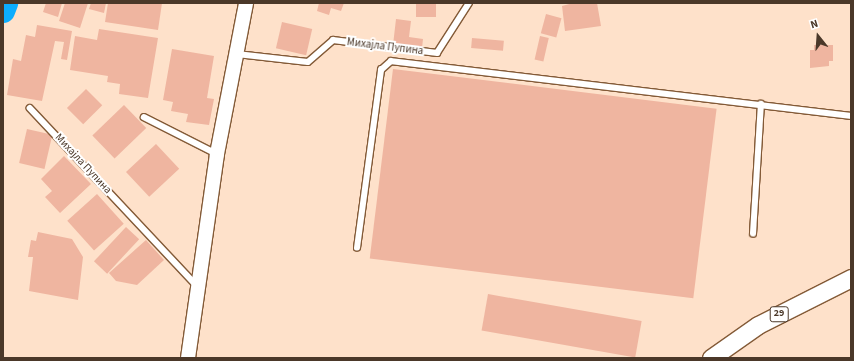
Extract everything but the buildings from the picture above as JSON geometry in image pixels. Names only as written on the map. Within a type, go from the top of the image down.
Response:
[{"type":"main road","name":"29","points":[[710,358],[758,325],[851,278]]},
{"type":"street","points":[[188,358],[199,290],[217,154],[246,3]]},
{"type":"lane","name":"Михајла Пупина","points":[[235,54],[308,62],[333,40],[438,53],[469,3]]},
{"type":"lane","points":[[357,248],[381,70],[391,61],[851,116]]},
{"type":"lane","points":[[753,234],[760,104]]},
{"type":"lane","name":"Михајла Пупина","points":[[30,108],[199,290]]},
{"type":"lane","points":[[144,117],[217,154]]},
{"type":"waterway","points":[[3,11],[6,3]]}]
